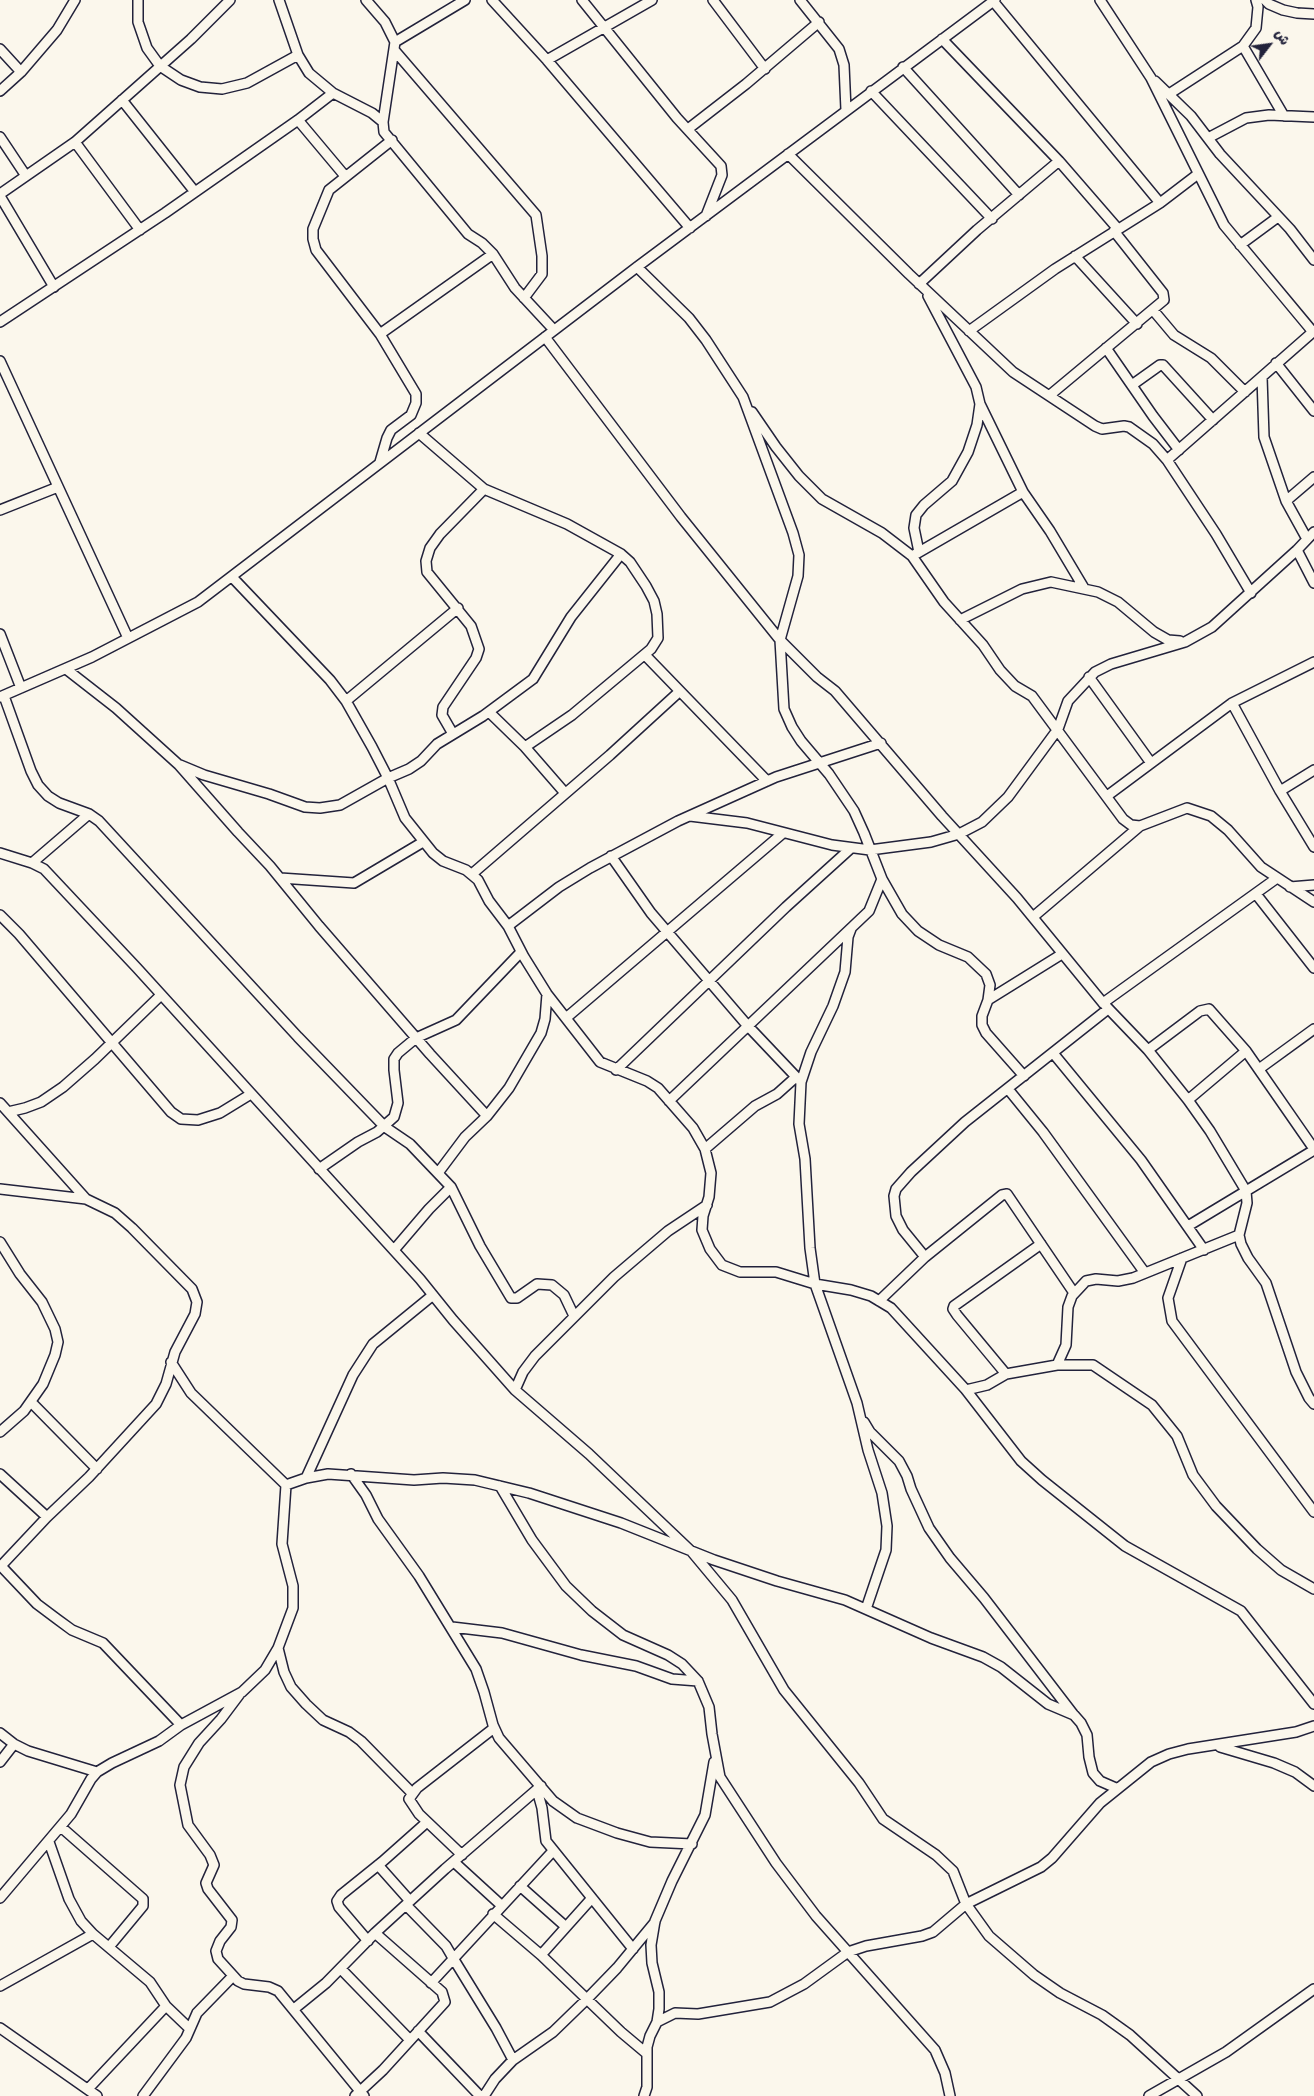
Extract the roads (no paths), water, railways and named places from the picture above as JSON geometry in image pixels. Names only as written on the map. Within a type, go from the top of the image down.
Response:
[{"type":"street","points":[[0,91],[21,72],[57,30],[75,0]]},
{"type":"street","points":[[138,0],[138,22],[147,48],[160,66],[181,80],[200,87],[222,89],[247,83],[298,54]]},
{"type":"street","points":[[54,287],[0,195],[75,142],[191,39],[230,0]]},
{"type":"street","points":[[279,0],[298,54],[309,73],[333,93],[372,113],[383,122]]},
{"type":"street","points":[[366,0],[385,22],[395,46],[536,215],[542,256],[542,274],[524,298]]},
{"type":"street","points":[[464,0],[395,46],[383,122],[384,132],[468,234],[482,243],[493,254],[524,298],[554,330]]},
{"type":"street","points":[[492,0],[547,60],[690,228]]},
{"type":"street","points":[[582,0],[688,129],[721,166],[722,170],[706,216]]},
{"type":"street","points":[[547,60],[652,0]]},
{"type":"street","points":[[713,0],[765,68]]},
{"type":"street","points":[[800,0],[840,49],[844,65],[846,110]]},
{"type":"street","points":[[1100,0],[1152,78],[1224,225],[1313,331],[1168,460]]},
{"type":"street","points":[[1169,94],[1244,46],[1256,28],[1258,7],[1256,0]]},
{"type":"street","points":[[1265,0],[1269,4],[1283,10],[1314,14]]},
{"type":"street","points":[[574,1316],[564,1294],[552,1285],[537,1284],[516,1298],[511,1298],[480,1246],[452,1187],[410,1144],[384,1127],[298,1037],[106,828],[89,814],[59,804],[38,785],[2,697],[66,669],[198,602],[544,337],[903,67],[994,1],[1160,202]]},
{"type":"street","points":[[688,129],[819,22]]},
{"type":"street","points":[[942,39],[1059,161],[1116,230],[1163,293],[1164,300],[1153,310],[1050,395]]},
{"type":"street","points":[[1244,46],[1284,116]]},
{"type":"street","points":[[0,49],[21,72]]},
{"type":"street","points":[[903,67],[1019,195]]},
{"type":"street","points":[[1152,78],[1191,116],[1314,260]]},
{"type":"street","points":[[872,91],[992,219]]},
{"type":"street","points":[[0,322],[140,230],[298,120],[333,93]]},
{"type":"street","points":[[122,100],[195,192]]},
{"type":"street","points":[[1208,138],[1246,118],[1269,115],[1311,118],[1314,126]]},
{"type":"street","points":[[298,120],[345,176]]},
{"type":"street","points":[[0,137],[26,176]]},
{"type":"street","points":[[380,462],[391,430],[411,415],[416,403],[416,394],[380,334],[316,250],[313,229],[329,190],[392,140]]},
{"type":"street","points":[[75,142],[140,230]]},
{"type":"street","points":[[788,154],[923,288],[1013,372],[1102,429],[1124,426],[1153,444],[1168,460],[1216,534],[1251,593]]},
{"type":"street","points":[[923,288],[992,219],[1059,161]]},
{"type":"street","points":[[969,330],[1074,256],[1160,202],[1198,174]]},
{"type":"street","points":[[1240,245],[1278,217]]},
{"type":"street","points":[[380,334],[493,254]]},
{"type":"street","points":[[1074,256],[1136,324]]},
{"type":"street","points":[[637,267],[689,318],[706,340],[776,447],[799,476],[822,499],[915,554],[944,602],[983,645],[1000,670],[1015,686],[1032,696],[1123,819],[1130,825],[1140,826]]},
{"type":"street","points":[[923,288],[976,387],[980,404],[1023,492],[1050,531],[1084,588]]},
{"type":"street","points":[[1153,310],[1174,335],[1211,358],[1245,392]]},
{"type":"street","points":[[544,337],[681,517],[780,640],[817,677],[835,691],[1033,917],[1106,1006],[1148,1050],[1188,1100],[1210,1131],[1246,1191],[1247,1203],[1239,1235],[1241,1244],[1248,1258],[1266,1283],[1296,1372],[1314,1404]]},
{"type":"street","points":[[1106,348],[1152,416],[1179,450]]},
{"type":"street","points":[[0,361],[128,638]]},
{"type":"street","points":[[1276,363],[1314,411]]},
{"type":"street","points":[[1132,385],[1160,365],[1163,365],[1214,420]]},
{"type":"street","points":[[1262,378],[1264,437],[1286,501],[1307,539]]},
{"type":"street","points":[[742,397],[790,524],[799,555],[798,576],[780,640],[784,709],[800,741],[820,763],[854,811],[882,879],[902,914],[918,931],[939,945],[968,957],[986,974],[990,985],[988,1000],[982,1016],[982,1025],[986,1033],[1024,1076]]},
{"type":"street","points":[[915,554],[914,528],[916,515],[924,505],[952,481],[968,452],[977,425],[980,404]]},
{"type":"street","points":[[419,433],[484,489],[567,524],[621,554],[630,562],[646,586],[657,614],[658,638],[652,649],[572,714],[525,747]]},
{"type":"street","points":[[1286,501],[1314,476]]},
{"type":"street","points":[[0,510],[58,487]]},
{"type":"street","points":[[453,734],[442,715],[443,707],[476,658],[478,649],[471,626],[427,572],[426,561],[430,548],[440,534],[484,489]]},
{"type":"street","points":[[915,554],[1023,492]]},
{"type":"street","points":[[690,816],[747,823],[850,849],[870,850],[931,842],[959,834],[982,822],[1008,797],[1058,729],[1068,701],[1095,672],[1111,664],[1185,642],[1212,627],[1251,593],[1314,532]]},
{"type":"street","points":[[1297,550],[1314,583]]},
{"type":"street","points":[[179,765],[204,775],[269,794],[305,807],[320,808],[340,805],[388,778],[409,769],[438,744],[489,712],[533,678],[571,617],[621,554]]},
{"type":"street","points":[[232,577],[330,680],[346,701],[388,778],[405,818],[423,842],[443,861],[472,874],[478,880],[489,901],[508,926],[521,952],[547,994],[600,1062],[647,1081],[658,1088],[693,1128],[705,1148],[711,1173],[702,1230],[710,1249],[722,1265],[740,1272],[776,1272],[815,1284],[851,1290],[871,1296],[891,1308],[966,1390],[1021,1461],[1125,1546],[1241,1611],[1314,1704]]},
{"type":"street","points":[[960,620],[1022,589],[1051,582],[1098,592],[1118,602],[1154,632],[1168,640],[1185,642]]},
{"type":"street","points":[[346,701],[458,608]]},
{"type":"street","points":[[0,634],[22,688]]},
{"type":"street","points":[[645,655],[767,781]]},
{"type":"street","points":[[1107,796],[1232,703],[1314,662]]},
{"type":"street","points":[[66,669],[116,708],[179,765],[280,878],[416,1038],[487,1116]]},
{"type":"street","points":[[1090,677],[1151,763]]},
{"type":"street","points":[[472,874],[680,691]]},
{"type":"street","points":[[1232,703],[1269,767],[1280,791],[1314,847]]},
{"type":"street","points":[[489,712],[525,747],[565,794]]},
{"type":"street","points":[[508,926],[559,887],[611,856],[690,816],[767,781],[881,743]]},
{"type":"street","points":[[1280,791],[1314,770]]},
{"type":"street","points":[[1033,917],[1140,826],[1187,808],[1211,816],[1228,830],[1261,867],[1290,888],[1314,902]]},
{"type":"street","points":[[32,863],[89,814]]},
{"type":"street","points":[[566,1018],[783,833]]},
{"type":"street","points":[[280,878],[354,883],[423,842]]},
{"type":"street","points":[[616,1070],[786,907],[850,849]]},
{"type":"street","points":[[0,853],[32,863],[44,870],[394,1250],[516,1390],[589,1454],[692,1552],[732,1600],[784,1690],[859,1783],[883,1819],[936,1855],[953,1871],[966,1904],[989,1936],[1034,1976],[1060,1993],[1102,2015],[1130,2035],[1197,2096]]},
{"type":"street","points":[[611,856],[650,913],[748,1025],[799,1079]]},
{"type":"street","points":[[925,1256],[903,1230],[896,1216],[894,1196],[896,1189],[911,1172],[966,1122],[1053,1053],[1106,1006],[1277,878]]},
{"type":"street","points":[[669,1100],[869,911],[882,879]]},
{"type":"street","points":[[1290,888],[1314,885]]},
{"type":"street","points":[[1256,894],[1314,968]]},
{"type":"street","points":[[0,915],[19,934],[171,1112],[181,1119],[198,1120],[220,1113],[251,1094]]},
{"type":"street","points":[[851,929],[848,937],[845,972],[833,1006],[799,1079],[799,1124],[805,1159],[809,1239],[815,1284],[845,1364],[868,1450],[882,1493],[887,1526],[886,1550],[866,1609]]},
{"type":"street","points":[[319,1169],[384,1127],[394,1117],[398,1103],[394,1059],[398,1053],[416,1038],[456,1020],[521,952]]},
{"type":"street","points":[[988,1000],[1062,954]]},
{"type":"street","points":[[438,1173],[465,1137],[487,1116],[509,1088],[541,1033],[545,1019],[547,994]]},
{"type":"street","points":[[8,1112],[41,1102],[63,1087],[161,995]]},
{"type":"street","points":[[1148,1050],[1204,1008],[1209,1009],[1246,1051],[1314,1149],[1188,1226]]},
{"type":"street","points":[[1259,1069],[1314,1029]]},
{"type":"street","points":[[1188,1100],[1246,1051]]},
{"type":"street","points":[[1053,1053],[1141,1160],[1204,1250]]},
{"type":"street","points":[[705,1148],[754,1106],[777,1094],[799,1079]]},
{"type":"street","points":[[1008,1089],[1043,1132],[1144,1273]]},
{"type":"street","points":[[0,1103],[86,1199]]},
{"type":"street","points":[[394,1250],[429,1209],[452,1187]]},
{"type":"street","points":[[0,1189],[86,1199],[115,1213],[192,1289],[198,1302],[195,1314],[171,1362],[166,1384],[156,1404],[97,1469],[47,1517],[0,1567],[37,1604],[57,1620],[72,1630],[103,1643],[181,1726]]},
{"type":"street","points":[[879,1301],[925,1256],[1002,1195],[1007,1194],[1074,1293]]},
{"type":"street","points":[[516,1390],[523,1372],[535,1356],[574,1316],[639,1255],[668,1231],[707,1205]]},
{"type":"street","points":[[1057,1365],[1066,1345],[1068,1307],[1074,1293],[1086,1281],[1096,1279],[1118,1281],[1133,1278],[1239,1235]]},
{"type":"street","points":[[0,1242],[20,1274],[42,1302],[55,1329],[58,1342],[56,1355],[43,1384],[24,1411],[0,1432]]},
{"type":"street","points":[[1006,1374],[953,1308],[1041,1244]]},
{"type":"street","points":[[1182,1258],[1168,1298],[1172,1321],[1314,1512]]},
{"type":"street","points":[[306,1478],[352,1375],[373,1344],[433,1295]]},
{"type":"street","points":[[171,1362],[191,1393],[286,1485],[282,1544],[293,1586],[292,1608],[278,1648],[265,1670],[242,1692],[199,1743],[184,1768],[180,1785],[188,1825],[210,1855],[214,1865],[206,1883],[208,1889],[232,1920],[231,1927],[220,1941],[216,1951],[218,1959],[232,1977],[244,1984],[268,1987],[278,1991],[360,2094],[445,2002],[442,1992],[375,1933]]},
{"type":"street","points":[[966,1390],[988,1385],[1006,1374],[1057,1365],[1093,1365],[1152,1404],[1177,1436],[1193,1474],[1216,1506],[1257,1549],[1281,1570],[1314,1589]]},
{"type":"street","points":[[31,1402],[97,1469]]},
{"type":"street","points":[[859,1413],[870,1432],[899,1461],[929,1528],[1074,1715],[1087,1735],[1093,1773],[1100,1781],[1116,1788]]},
{"type":"street","points":[[0,1474],[47,1517]]},
{"type":"street","points":[[286,1485],[306,1478],[328,1474],[351,1474],[414,1480],[443,1478],[475,1480],[529,1493],[621,1524],[692,1552],[777,1582],[827,1595],[866,1609],[930,1638],[983,1657],[1001,1667],[1048,1704],[1074,1715]]},
{"type":"street","points":[[351,1474],[366,1495],[378,1519],[414,1568],[476,1669],[494,1728],[539,1788],[577,1818],[617,1833],[650,1842],[692,1844]]},
{"type":"street","points":[[500,1486],[532,1540],[566,1586],[592,1611],[623,1635],[668,1654],[682,1664],[698,1682],[708,1707],[720,1777],[771,1856],[816,1916],[935,2050],[945,2073],[950,2096]]},
{"type":"street","points":[[452,1628],[502,1634],[581,1655],[636,1666],[672,1679],[698,1682]]},
{"type":"street","points":[[278,1648],[284,1672],[291,1687],[306,1704],[323,1720],[362,1740],[412,1793]]},
{"type":"street","points":[[0,1898],[61,1827],[97,1772],[160,1741],[181,1726],[242,1692]]},
{"type":"street","points":[[658,2022],[675,2014],[698,2014],[770,2002],[804,1984],[848,1952],[866,1946],[922,1936],[945,1922],[966,1904],[1041,1867],[1052,1858],[1100,1803],[1116,1788],[1151,1762],[1169,1754],[1296,1732],[1314,1726]]},
{"type":"street","points":[[462,1855],[427,1822],[410,1803],[409,1799],[412,1793],[438,1771],[494,1728]]},
{"type":"street","points":[[0,1733],[14,1744],[28,1751],[97,1772]]},
{"type":"street","points":[[0,1762],[14,1744]]},
{"type":"street","points":[[1217,1746],[1274,1763],[1295,1772],[1314,1786]]},
{"type":"street","points":[[644,2096],[646,2087],[646,2053],[650,2036],[658,2022],[659,1992],[652,1963],[651,1946],[655,1922],[672,1881],[705,1815],[713,1775],[715,1752]]},
{"type":"street","points":[[539,1788],[544,1835],[552,1851],[633,1949]]},
{"type":"street","points":[[294,2009],[341,1969],[375,1933],[408,1903],[539,1788]]},
{"type":"street","points":[[368,1941],[339,1907],[337,1901],[341,1895],[427,1822]]},
{"type":"street","points":[[61,1827],[143,1899],[143,1906],[109,1947]]},
{"type":"street","points":[[49,1842],[69,1899],[81,1921],[93,1934],[150,1982],[166,2006],[190,2029]]},
{"type":"street","points":[[431,1983],[552,1851]]},
{"type":"street","points":[[454,1862],[501,1905]]},
{"type":"street","points":[[378,1865],[446,1946],[496,2028],[513,2060]]},
{"type":"street","points":[[520,1886],[565,1926]]},
{"type":"street","points":[[541,1955],[592,1898]]},
{"type":"street","points":[[493,1914],[541,1955],[586,2000],[646,2053]]},
{"type":"street","points":[[484,2096],[495,2079],[513,2060],[553,2032],[586,2000],[655,1922]]},
{"type":"street","points":[[0,1986],[93,1934]]},
{"type":"street","points":[[341,1969],[410,2040]]},
{"type":"street","points":[[142,2096],[186,2038],[192,2020],[203,2005],[232,1977]]},
{"type":"street","points":[[1149,2096],[1226,2052],[1314,1989]]},
{"type":"street","points":[[88,2090],[166,2006]]},
{"type":"street","points":[[0,2028],[97,2096]]},
{"type":"street","points":[[418,2031],[480,2096]]}]
